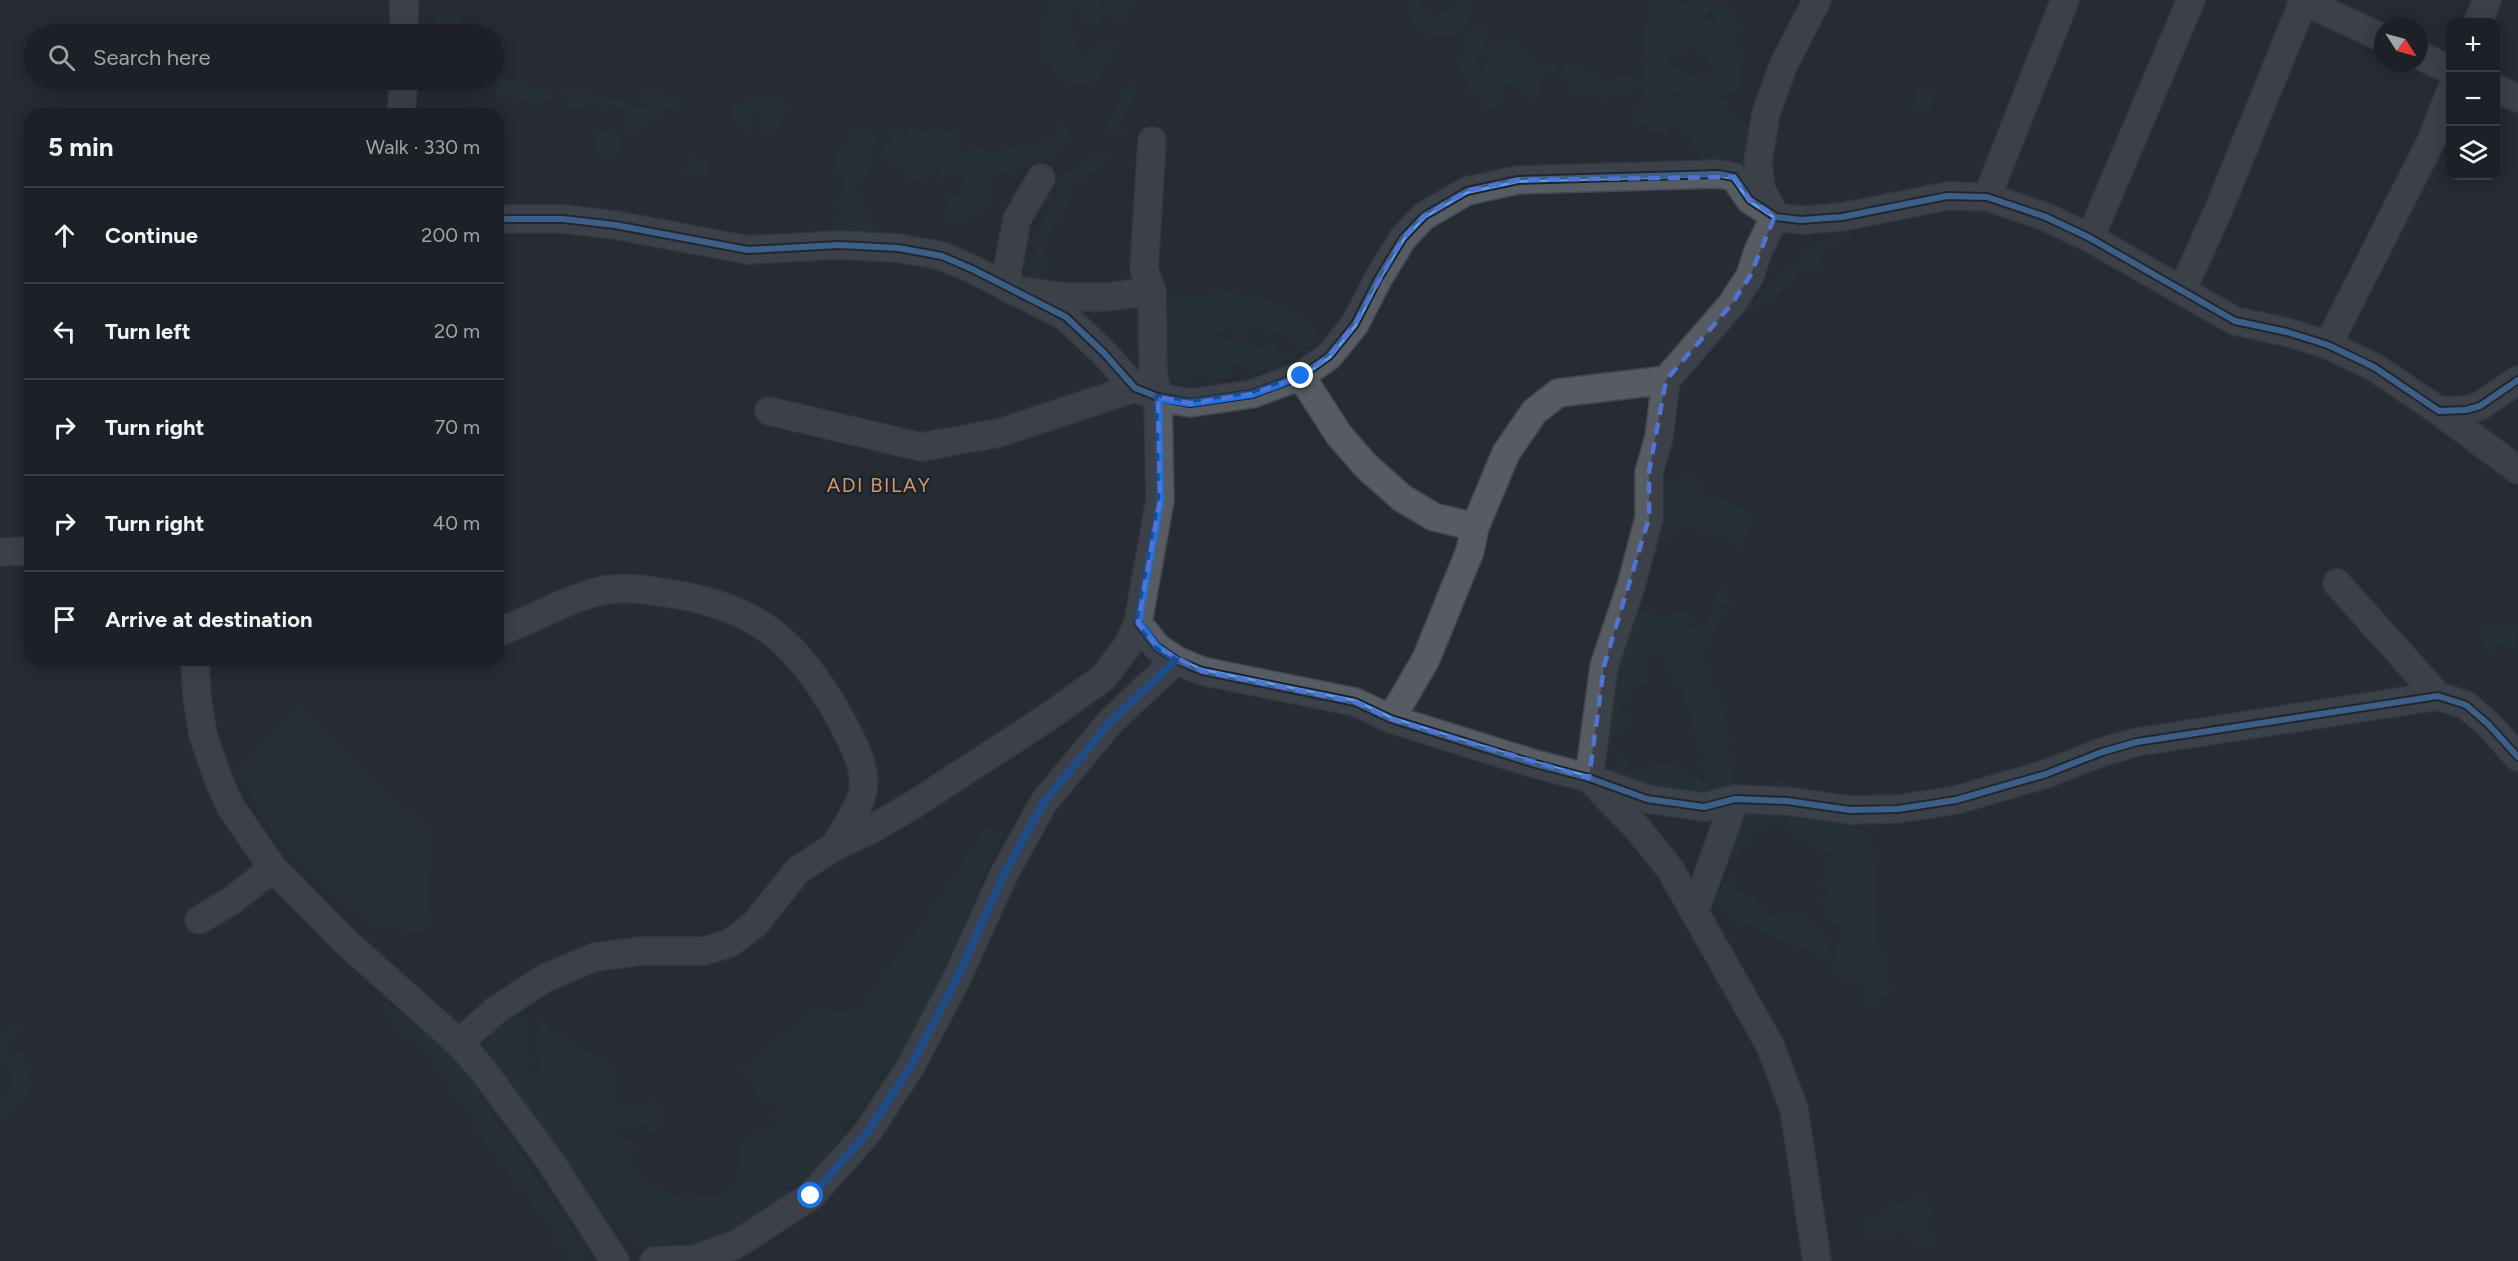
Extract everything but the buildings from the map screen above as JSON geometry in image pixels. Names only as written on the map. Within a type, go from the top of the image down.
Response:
[{"type":"street","points":[[404,0],[404,24]]},
{"type":"street","points":[[1775,216],[1761,189],[1758,161],[1766,113],[1783,66],[1817,0]]},
{"type":"street","points":[[1987,197],[2065,0]]},
{"type":"street","points":[[2090,238],[2191,0]]},
{"type":"street","points":[[2182,291],[2218,211],[2303,0],[2374,34]]},
{"type":"street","points":[[2480,18],[2487,0]]},
{"type":"street","points":[[2428,59],[2446,68]]},
{"type":"street","points":[[402,108],[403,90]]},
{"type":"street","points":[[2500,91],[2518,98]]},
{"type":"street","points":[[2328,345],[2432,139],[2446,105]]},
{"type":"street","points":[[459,1043],[496,1010],[545,978],[595,957],[642,951],[704,951],[730,943],[754,924],[798,870],[834,847],[872,829],[913,805],[1045,719],[1103,678],[1128,645],[1138,622],[1160,500],[1147,393],[1153,372],[1152,291],[1144,269],[1152,141]]},
{"type":"street","points":[[770,411],[921,447],[999,433],[1147,393],[1190,403],[1252,394],[1301,376],[1329,356],[1356,324],[1378,279],[1403,238],[1424,216],[1467,191],[1518,180],[1718,174],[1734,177],[1750,200],[1775,216],[1801,220],[1842,217],[1947,196],[1987,197],[2046,217],[2090,238],[2235,321],[2287,332],[2328,345],[2374,366],[2518,470]]},
{"type":"street","points":[[1011,290],[1007,273],[1017,219],[1041,178]]},
{"type":"street","points":[[1589,778],[1604,666],[1632,586],[1649,518],[1650,472],[1659,437],[1666,380],[1731,305],[1750,276],[1758,251],[1775,216]]},
{"type":"street","points":[[504,219],[563,219],[615,225],[747,250],[839,245],[898,248],[942,256],[972,268],[1066,317],[1147,393]]},
{"type":"street","points":[[1011,290],[1065,297],[1106,297],[1152,291]]},
{"type":"street","points":[[1301,376],[1339,435],[1366,466],[1402,498],[1434,517],[1475,527]]},
{"type":"street","points":[[1391,719],[1426,659],[1470,550],[1475,527],[1506,453],[1534,412],[1558,393],[1666,380]]},
{"type":"street","points":[[2439,411],[2466,410],[2480,406],[2518,380]]},
{"type":"street","points":[[0,552],[24,551]]},
{"type":"street","points":[[2337,584],[2438,696]]},
{"type":"street","points":[[504,629],[574,600],[612,589],[648,590],[683,595],[721,605],[760,622],[794,651],[827,694],[849,736],[862,768],[863,791],[834,847]]},
{"type":"street","points":[[1138,622],[1157,647],[1176,660],[1202,671],[1355,702],[1391,719],[1532,763],[1589,778],[1647,799],[1704,807],[1735,799],[1787,801],[1850,810],[1898,809],[1956,800],[2046,774],[2102,752],[2137,742],[2438,696],[2466,705],[2488,724],[2518,757]]},
{"type":"street","points":[[654,1261],[694,1260],[735,1245],[811,1196],[867,1133],[911,1066],[957,978],[1004,874],[1044,802],[1110,722],[1176,660]]},
{"type":"street","points":[[195,666],[203,735],[218,776],[230,806],[273,868],[346,943],[459,1043],[482,1069],[548,1158],[614,1258],[640,1261]]},
{"type":"street","points":[[1589,778],[1671,869],[1770,1045],[1794,1109],[1817,1261]]},
{"type":"street","points":[[1695,911],[1735,799]]},
{"type":"street","points":[[199,920],[231,901],[273,868]]},
{"type":"highlighted area","points":[[1734,177],[1750,200],[1775,216],[1750,276],[1731,305],[1666,380],[1649,472],[1649,518],[1604,666],[1589,778],[1391,719],[1355,702],[1202,671],[1157,647],[1138,623],[1160,500],[1158,397],[1190,403],[1252,394],[1301,376],[1329,356],[1355,324],[1403,238],[1424,216],[1467,191],[1518,180]]},
{"type":"shaded area","points":[[1048,0],[1072,0],[1076,3],[1076,0],[1101,0],[1099,4],[1103,8],[1106,2],[1114,1],[1113,5],[1107,7],[1107,10],[1113,9],[1101,18],[1101,24],[1093,24],[1091,20],[1081,18],[1080,15],[1084,12],[1076,11],[1077,6],[1073,6],[1071,11],[1079,56],[1084,59],[1100,42],[1111,41],[1116,44],[1111,58],[1107,60],[1108,63],[1093,87],[1067,82],[1051,73],[1052,66],[1049,60],[1043,58],[1039,38],[1041,29],[1046,23]]},
{"type":"shaded area","points":[[1120,0],[1139,0],[1123,19],[1116,21],[1113,13]]},
{"type":"shaded area","points":[[1408,0],[1422,0],[1420,4],[1422,7],[1429,9],[1434,16],[1458,5],[1455,0],[1470,0],[1473,12],[1467,16],[1467,27],[1450,37],[1436,36],[1417,31],[1408,11]]},
{"type":"shaded area","points":[[1648,0],[1675,0],[1673,2],[1676,6],[1680,2],[1698,8],[1699,17],[1705,21],[1710,18],[1712,25],[1717,27],[1715,12],[1710,10],[1704,14],[1704,3],[1699,4],[1698,0],[1714,0],[1716,7],[1723,7],[1723,3],[1727,8],[1737,9],[1734,20],[1739,30],[1736,34],[1736,44],[1745,56],[1741,82],[1735,91],[1722,91],[1720,100],[1723,101],[1726,97],[1730,102],[1722,113],[1725,115],[1730,113],[1739,125],[1750,128],[1745,148],[1731,162],[1732,165],[1705,162],[1705,157],[1708,161],[1711,158],[1707,149],[1700,159],[1697,157],[1700,152],[1692,146],[1691,141],[1694,138],[1686,133],[1683,139],[1680,136],[1681,125],[1677,128],[1670,124],[1675,114],[1671,104],[1675,98],[1688,94],[1687,90],[1672,94],[1668,102],[1661,100],[1659,103],[1669,107],[1669,114],[1663,121],[1670,131],[1669,135],[1657,130],[1649,132],[1646,123],[1639,129],[1635,130],[1631,127],[1632,113],[1638,115],[1637,106],[1646,103],[1647,95],[1636,84],[1615,98],[1611,93],[1602,100],[1598,95],[1570,98],[1573,92],[1578,91],[1573,89],[1574,80],[1562,74],[1561,69],[1567,64],[1584,67],[1585,73],[1590,70],[1600,80],[1606,78],[1610,83],[1616,76],[1630,76],[1635,82],[1636,79],[1644,77],[1639,74],[1639,70],[1648,70],[1645,66],[1647,54],[1641,49],[1650,10]],"holes":[[[1691,45],[1695,46],[1697,53],[1709,61],[1711,73],[1707,82],[1696,74],[1681,74],[1679,72],[1681,69],[1671,66],[1666,61],[1668,55],[1677,58]]]},
{"type":"shaded area","points":[[442,13],[456,16],[464,22],[464,24],[436,24],[435,20]]},
{"type":"shaded area","points":[[1471,25],[1481,27],[1490,36],[1484,43],[1484,54],[1481,55],[1478,51],[1475,57],[1476,62],[1481,64],[1475,72],[1482,76],[1486,65],[1484,62],[1496,65],[1498,62],[1492,59],[1489,47],[1497,43],[1504,49],[1506,46],[1503,42],[1515,40],[1522,47],[1530,49],[1528,59],[1535,57],[1534,62],[1537,64],[1555,62],[1558,71],[1555,75],[1549,74],[1547,70],[1543,71],[1544,75],[1536,79],[1541,85],[1537,98],[1527,99],[1515,87],[1504,82],[1500,86],[1508,96],[1496,108],[1486,110],[1485,104],[1468,90],[1470,83],[1460,69],[1465,53],[1463,51],[1464,40],[1476,31]]},
{"type":"shaded area","points":[[504,78],[520,83],[528,89],[540,88],[546,95],[557,94],[557,97],[537,104],[521,101],[519,103],[510,91],[507,91],[506,96],[498,96],[495,92],[504,90]]},
{"type":"shaded area","points":[[1132,84],[1138,88],[1131,101],[1132,104],[1124,109],[1125,115],[1122,116],[1122,122],[1118,123],[1124,130],[1123,133],[1115,139],[1107,130],[1111,115],[1119,105],[1120,91]]},
{"type":"shaded area","points":[[574,88],[652,110],[657,107],[643,98],[643,93],[649,89],[662,95],[682,96],[682,99],[678,110],[660,107],[665,109],[665,112],[660,119],[653,119],[649,124],[647,122],[641,132],[635,130],[632,124],[629,133],[626,132],[624,111],[609,104],[603,108],[595,101],[586,99],[588,103],[580,107],[566,105],[568,100],[564,94],[566,90]]},
{"type":"shaded area","points":[[1917,88],[1927,89],[1935,94],[1927,112],[1919,113],[1914,104],[1916,93],[1913,92]]},
{"type":"shaded area","points":[[767,95],[775,102],[787,101],[786,111],[780,109],[783,116],[777,119],[778,123],[785,124],[771,137],[762,128],[759,113],[746,112],[744,117],[749,117],[755,125],[746,132],[737,126],[740,121],[734,121],[729,117],[735,111],[730,105],[732,102],[737,101],[746,106],[746,101],[756,99],[759,105],[764,103]]},
{"type":"shaded area","points":[[1060,124],[1068,129],[1066,142],[1042,163],[1030,161],[1032,165],[1030,168],[1018,169],[1015,166],[1007,174],[986,169],[983,173],[991,181],[994,196],[982,210],[962,221],[960,216],[956,221],[946,219],[945,213],[950,204],[948,196],[960,196],[966,191],[965,178],[960,175],[939,179],[938,168],[941,163],[932,169],[923,181],[905,178],[903,166],[900,167],[888,161],[882,147],[892,143],[888,132],[894,129],[901,132],[902,137],[906,136],[910,128],[926,132],[935,129],[947,131],[954,129],[960,137],[956,144],[961,150],[968,152],[974,148],[984,149],[990,154],[999,149],[1003,151],[1007,147],[1011,149],[1018,147],[1019,144],[1037,146],[1044,140],[1048,142]]},
{"type":"shaded area","points":[[854,126],[867,129],[876,136],[873,147],[868,151],[872,157],[868,176],[861,178],[861,181],[853,179],[850,185],[856,187],[859,196],[855,202],[862,200],[865,203],[865,211],[869,212],[868,216],[865,216],[866,221],[869,220],[874,225],[879,224],[880,229],[877,230],[878,233],[829,236],[832,232],[832,219],[840,215],[836,208],[841,200],[836,199],[844,188],[842,185],[844,176],[834,169],[837,161],[835,152],[851,139],[849,133]]},
{"type":"shaded area","points":[[612,128],[620,136],[618,140],[622,145],[618,147],[621,152],[615,154],[617,157],[615,160],[608,160],[610,156],[595,152],[596,132],[610,131]]},
{"type":"shaded area","points":[[1095,153],[1100,153],[1109,159],[1108,161],[1096,163],[1097,168],[1094,174],[1081,173],[1086,179],[1074,180],[1072,190],[1075,192],[1069,194],[1071,196],[1064,214],[1058,215],[1058,223],[1053,224],[1053,230],[1043,246],[1036,243],[1036,238],[1045,229],[1039,229],[1039,225],[1043,222],[1048,223],[1044,220],[1046,216],[1058,214],[1055,210],[1048,209],[1054,207],[1054,204],[1045,203],[1045,197],[1055,200],[1059,197],[1061,189],[1052,187],[1054,183],[1058,185],[1064,182],[1063,179],[1057,179],[1082,166],[1081,159],[1089,160]]},
{"type":"shaded area","points":[[687,156],[691,156],[696,162],[705,160],[709,165],[706,173],[708,177],[688,176],[684,170],[688,162]]},
{"type":"shaded area","points":[[1848,234],[1852,238],[1839,241],[1820,254],[1821,265],[1818,270],[1809,273],[1802,268],[1786,289],[1730,323],[1740,307],[1757,298],[1760,293],[1756,286],[1761,284],[1764,288],[1771,287],[1771,282],[1779,281],[1777,275],[1781,269],[1789,270],[1792,266],[1794,271],[1798,269],[1797,263],[1803,252],[1815,252],[1813,245],[1815,243],[1820,244],[1824,238],[1833,239],[1831,236]]},
{"type":"shaded area","points":[[1037,248],[1045,250],[1043,257],[1050,263],[1048,271],[1042,271],[1041,283],[1025,283],[1024,275],[1031,273],[1028,271]]},
{"type":"shaded area","points":[[1212,292],[1215,295],[1232,293],[1266,301],[1268,299],[1277,308],[1301,315],[1301,320],[1307,323],[1309,321],[1319,331],[1314,334],[1320,341],[1311,347],[1304,346],[1302,353],[1298,351],[1304,342],[1294,341],[1292,336],[1284,336],[1273,330],[1265,331],[1261,327],[1256,330],[1256,326],[1248,327],[1238,333],[1232,328],[1226,328],[1226,333],[1215,333],[1213,330],[1212,338],[1205,339],[1195,334],[1198,341],[1209,340],[1207,349],[1216,342],[1221,344],[1226,338],[1232,339],[1236,344],[1242,341],[1247,345],[1247,342],[1250,342],[1252,348],[1256,345],[1264,348],[1265,341],[1269,344],[1272,341],[1279,347],[1274,349],[1277,354],[1291,351],[1298,356],[1296,363],[1293,363],[1289,357],[1277,364],[1278,367],[1271,372],[1265,366],[1253,377],[1249,376],[1248,367],[1232,365],[1234,373],[1230,378],[1215,379],[1205,374],[1194,375],[1192,378],[1183,379],[1176,387],[1168,387],[1161,368],[1165,344],[1176,337],[1173,336],[1173,331],[1167,333],[1164,330],[1165,301],[1171,300],[1174,296],[1177,298],[1193,293],[1201,297]]},
{"type":"shaded area","points":[[1663,477],[1672,483],[1687,477],[1693,478],[1695,483],[1701,486],[1699,491],[1745,509],[1744,512],[1753,521],[1747,530],[1749,532],[1744,547],[1736,545],[1732,533],[1727,539],[1722,535],[1712,536],[1708,530],[1704,532],[1698,529],[1677,528],[1670,538],[1664,539],[1661,543],[1655,540],[1656,478]]},
{"type":"shaded area","points":[[1720,588],[1725,591],[1726,599],[1734,600],[1732,605],[1723,604],[1720,607],[1729,611],[1719,620],[1712,637],[1698,657],[1710,664],[1705,669],[1713,680],[1712,687],[1722,702],[1731,744],[1728,750],[1731,756],[1733,788],[1682,799],[1614,773],[1617,758],[1623,754],[1630,761],[1626,770],[1629,772],[1642,768],[1649,769],[1649,763],[1654,761],[1660,765],[1671,763],[1683,770],[1682,773],[1687,780],[1685,781],[1688,783],[1689,778],[1693,776],[1703,782],[1707,781],[1708,777],[1703,774],[1704,751],[1699,751],[1696,744],[1693,716],[1686,708],[1684,701],[1685,691],[1679,684],[1669,679],[1673,673],[1669,670],[1671,666],[1663,656],[1651,657],[1644,664],[1649,675],[1647,682],[1643,685],[1635,684],[1632,698],[1621,707],[1632,714],[1625,726],[1624,735],[1619,737],[1615,735],[1611,740],[1614,742],[1612,749],[1607,747],[1610,726],[1606,719],[1609,690],[1637,611],[1648,610],[1659,617],[1684,611],[1693,616],[1687,623],[1689,627],[1700,631],[1705,623],[1703,619],[1715,611],[1711,604]]},
{"type":"shaded area","points":[[2497,621],[2500,630],[2509,624],[2518,627],[2517,647],[2513,649],[2504,645],[2496,645],[2492,652],[2484,649],[2482,645],[2484,638],[2480,634],[2481,631],[2487,625]]},
{"type":"shaded area","points":[[300,708],[433,835],[425,933],[370,926],[280,842],[238,773]]},
{"type":"shaded area","points":[[1778,780],[1782,780],[1803,815],[1795,818],[1794,822],[1808,818],[1815,812],[1858,824],[1873,843],[1878,931],[1874,949],[1881,952],[1882,958],[1885,959],[1884,964],[1889,964],[1889,972],[1886,972],[1886,976],[1889,978],[1891,994],[1878,999],[1874,1006],[1868,1006],[1861,976],[1845,979],[1835,967],[1837,952],[1832,950],[1840,941],[1838,937],[1842,927],[1831,922],[1830,918],[1824,915],[1827,906],[1819,900],[1821,896],[1826,897],[1831,893],[1820,884],[1828,877],[1827,871],[1832,864],[1821,865],[1821,862],[1828,856],[1834,857],[1836,854],[1831,852],[1822,854],[1811,841],[1807,842],[1796,837],[1793,830],[1788,829],[1788,825],[1775,816],[1765,827],[1752,831],[1748,843],[1733,861],[1726,855],[1743,821],[1739,818]]},
{"type":"shaded area","points":[[985,828],[1003,833],[947,961],[939,986],[916,1024],[916,1030],[901,1060],[877,1076],[883,1081],[882,1087],[878,1092],[871,1089],[866,1096],[871,1101],[862,1102],[860,1106],[862,1109],[852,1120],[838,1120],[844,1128],[837,1143],[804,1186],[784,1185],[783,1189],[792,1190],[790,1193],[793,1196],[726,1236],[676,1241],[666,1247],[644,1248],[625,1229],[612,1223],[590,1200],[580,1181],[574,1179],[569,1166],[535,1122],[537,1103],[545,1086],[541,1074],[540,1058],[535,1048],[539,1033],[538,1019],[549,1024],[549,1031],[561,1035],[594,1054],[588,1060],[592,1063],[600,1059],[617,1072],[613,1076],[616,1094],[609,1097],[612,1102],[627,1112],[637,1101],[648,1107],[653,1100],[659,1106],[658,1118],[663,1123],[661,1128],[651,1134],[645,1124],[634,1126],[628,1131],[626,1127],[619,1129],[608,1124],[608,1128],[604,1128],[598,1124],[604,1131],[613,1131],[605,1147],[614,1152],[616,1138],[619,1136],[633,1143],[635,1148],[631,1156],[633,1163],[631,1170],[657,1190],[660,1189],[681,1198],[714,1196],[726,1191],[741,1179],[738,1143],[747,1140],[756,1131],[757,1134],[762,1134],[767,1128],[773,1131],[776,1124],[773,1119],[777,1110],[785,1110],[786,1107],[773,1104],[767,1107],[758,1097],[756,1092],[758,1090],[752,1083],[754,1081],[746,1078],[739,1070],[821,1007],[855,1015],[942,895]]},
{"type":"shaded area","points":[[1734,876],[1736,881],[1731,886],[1731,890],[1735,888],[1739,893],[1747,893],[1749,898],[1757,897],[1754,910],[1767,904],[1766,916],[1774,915],[1783,919],[1790,908],[1797,912],[1796,915],[1802,915],[1807,919],[1808,925],[1811,924],[1816,928],[1816,934],[1819,933],[1830,943],[1826,950],[1827,957],[1824,960],[1813,951],[1794,946],[1785,938],[1779,942],[1774,940],[1773,936],[1757,929],[1756,924],[1751,923],[1747,926],[1732,917],[1723,904],[1713,903],[1716,898],[1720,897],[1722,883]]},
{"type":"shaded area","points":[[382,1000],[407,1019],[417,1021],[418,1025],[434,1037],[472,1080],[489,1106],[499,1129],[512,1136],[540,1186],[548,1191],[547,1196],[552,1196],[559,1210],[566,1216],[565,1222],[573,1229],[585,1261],[567,1261],[568,1250],[558,1245],[547,1219],[532,1206],[525,1192],[515,1187],[491,1147],[484,1144],[483,1138],[474,1127],[468,1108],[459,1102],[448,1083],[449,1079],[439,1071],[436,1062],[432,1061],[429,1055],[414,1043],[413,1037],[407,1036],[393,1024],[395,1019],[384,1009]]},
{"type":"shaded area","points":[[517,1011],[519,1017],[528,1023],[525,1037],[530,1044],[527,1052],[531,1062],[526,1072],[534,1074],[540,1085],[539,1088],[533,1090],[535,1101],[530,1111],[502,1077],[504,1073],[489,1061],[492,1057],[487,1053],[485,1043],[493,1032],[490,1027]]},
{"type":"shaded area","points":[[21,1018],[18,1030],[15,1029],[4,1051],[9,1056],[15,1056],[13,1051],[25,1052],[27,1055],[23,1061],[31,1064],[28,1073],[31,1087],[23,1101],[0,1118],[0,1103],[10,1097],[6,1092],[12,1089],[13,1081],[10,1079],[11,1072],[8,1072],[11,1065],[8,1063],[0,1067],[0,1043]]},
{"type":"shaded area","points":[[1917,1196],[1922,1196],[1927,1203],[1925,1207],[1932,1209],[1922,1224],[1938,1245],[1928,1249],[1904,1231],[1895,1229],[1894,1237],[1885,1238],[1881,1231],[1872,1237],[1862,1232],[1863,1224],[1874,1215],[1879,1216],[1886,1211],[1894,1201],[1906,1204]]},
{"type":"cycle path","points":[[504,219],[563,219],[615,225],[748,250],[839,245],[898,248],[942,256],[1066,317],[1104,353],[1135,388],[1158,397],[1190,403],[1252,394],[1301,376],[1329,356],[1355,324],[1378,279],[1403,238],[1424,216],[1467,191],[1518,180],[1718,174],[1734,177],[1750,200],[1776,217],[1801,220],[1842,217],[1947,196],[1987,197],[2046,217],[2090,238],[2235,321],[2287,332],[2328,345],[2374,367],[2439,411],[2466,410],[2480,406],[2518,380]]},
{"type":"cycle path","points":[[1138,623],[1157,647],[1176,660],[1202,671],[1355,702],[1391,719],[1532,763],[1589,778],[1647,799],[1704,807],[1735,799],[1787,801],[1850,810],[1898,809],[1956,800],[2046,774],[2102,752],[2137,742],[2438,696],[2466,705],[2488,724],[2518,757]]},
{"type":"district","name":"ADI BILAY","points":[[879,485]]},
{"type":"route","points":[[811,1196],[867,1133],[911,1066],[957,978],[1004,874],[1044,802],[1110,722],[1176,660],[1157,647],[1138,622],[1160,500],[1161,450],[1158,398],[1190,403],[1252,394],[1301,376]]}]
